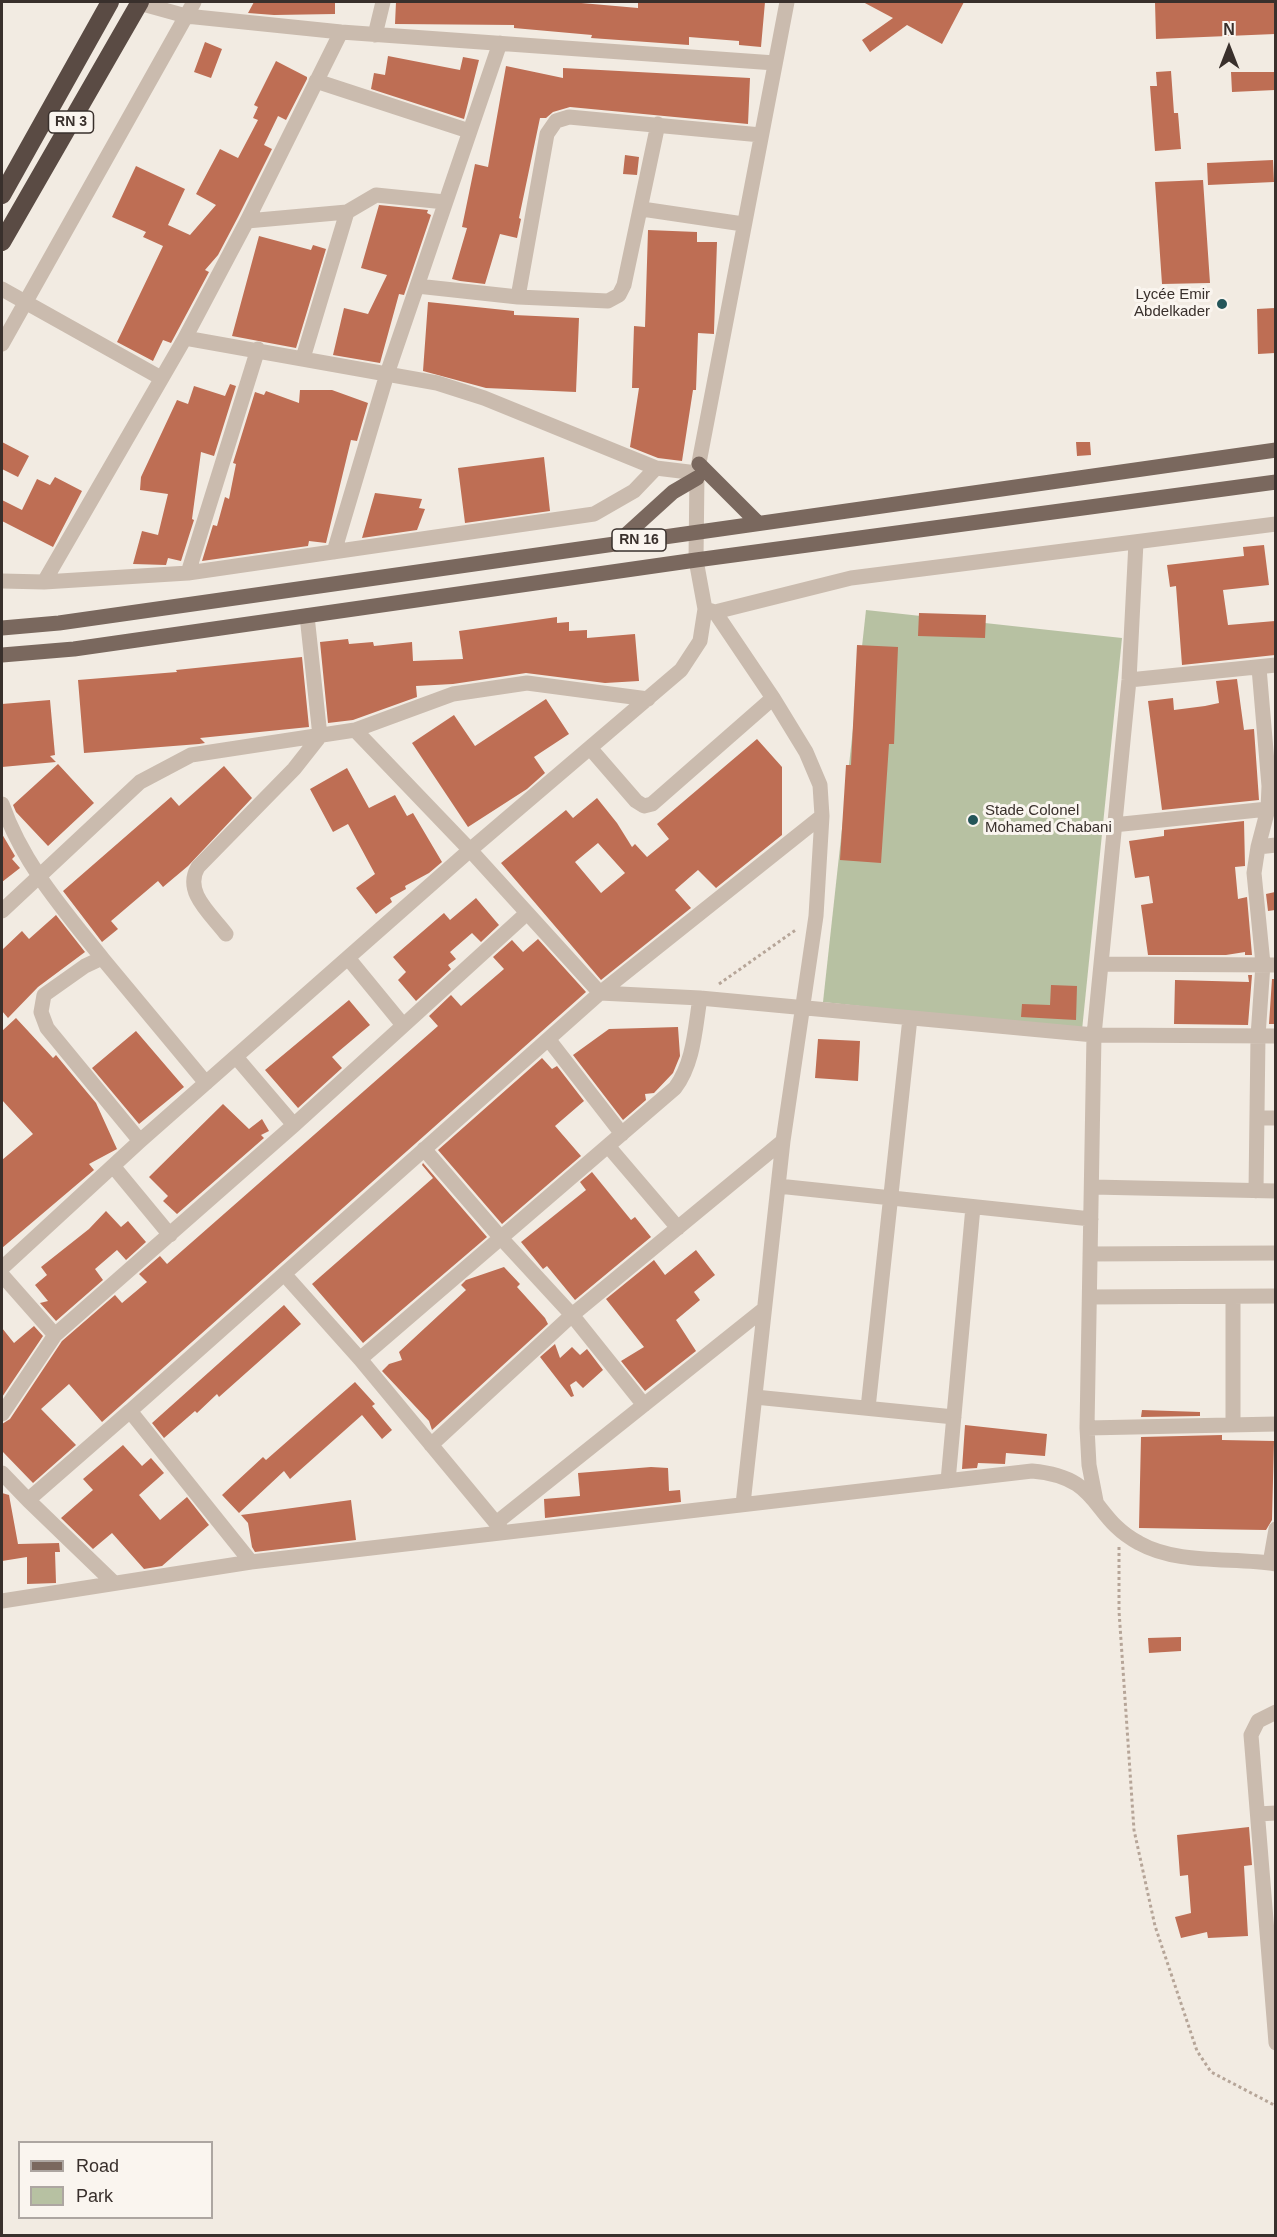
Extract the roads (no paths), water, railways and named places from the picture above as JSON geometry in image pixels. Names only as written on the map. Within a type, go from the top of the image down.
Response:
[{"type":"highway","name":"RN 3","points":[[2,195],[110,2]]},
{"type":"highway","name":"RN 3","points":[[2,242],[140,2]]},
{"type":"main road","name":"RN 16","points":[[2,628],[59,623],[1275,450]]},
{"type":"main road","points":[[618,543],[697,472],[757,522]]},
{"type":"main road","name":"RN 16","points":[[2,655],[74,649],[696,560],[1275,482]]},
{"type":"street","points":[[140,2],[186,16],[341,32],[775,63]]},
{"type":"street","points":[[2,344],[194,2]]},
{"type":"street","points":[[375,34],[383,2]]},
{"type":"street","points":[[743,1504],[783,1141],[816,916],[822,816],[820,785],[806,752],[773,698],[710,610],[696,560],[695,532],[697,472],[787,2]]},
{"type":"street","points":[[44,582],[185,338],[247,221],[341,32]]},
{"type":"street","points":[[334,552],[387,374],[500,43]]},
{"type":"street","points":[[316,81],[469,131]]},
{"type":"street","points":[[518,297],[547,134],[555,122],[569,117],[761,135]]},
{"type":"street","points":[[417,286],[518,297],[608,301],[619,295],[624,285],[642,209],[658,124]]},
{"type":"street","points":[[247,221],[347,212],[376,195],[445,202]]},
{"type":"street","points":[[642,209],[743,224]]},
{"type":"street","points":[[303,358],[347,212]]},
{"type":"street","points":[[2,289],[160,378]]},
{"type":"street","points":[[185,338],[258,349],[437,383],[484,398],[657,468],[697,472]]},
{"type":"street","points":[[188,573],[258,349]]},
{"type":"street","points":[[2,581],[44,582],[188,573],[594,514],[634,491],[657,468]]},
{"type":"street","points":[[710,610],[851,578],[1275,524]]},
{"type":"street","points":[[1096,1501],[1089,1465],[1087,1428],[1094,1035],[1129,680],[1136,542]]},
{"type":"street","points":[[2,1268],[140,1141],[470,850],[681,670],[700,641],[710,610]]},
{"type":"street","points":[[226,934],[194,891],[192,877],[198,867],[294,769],[320,735],[307,616]]},
{"type":"street","points":[[1129,680],[1275,665]]},
{"type":"street","points":[[1256,1191],[1258,1036],[1269,964],[1254,873],[1268,809],[1270,726],[1259,668]]},
{"type":"street","points":[[2,911],[140,782],[190,755],[355,730],[453,694],[526,683],[648,699]]},
{"type":"street","points":[[590,748],[636,801],[644,806],[652,804],[773,698]]},
{"type":"street","points":[[355,730],[470,850],[600,993],[700,998],[1094,1035],[1275,1036]]},
{"type":"street","points":[[2,804],[12,835],[38,878],[206,1083]]},
{"type":"street","points":[[1113,825],[1268,809]]},
{"type":"street","points":[[28,1500],[285,1275],[600,993],[822,816]]},
{"type":"street","points":[[1258,847],[1275,845]]},
{"type":"street","points":[[2,1414],[55,1335],[294,1125],[527,913]]},
{"type":"street","points":[[102,958],[85,966],[44,995],[41,1012],[47,1028],[140,1141]]},
{"type":"street","points":[[348,958],[404,1025]]},
{"type":"street","points":[[1101,964],[1269,964]]},
{"type":"street","points":[[360,1359],[675,1088],[683,1078],[689,1060],[700,998]]},
{"type":"street","points":[[868,1408],[910,1018]]},
{"type":"street","points":[[549,1040],[622,1134]]},
{"type":"street","points":[[236,1057],[294,1125]]},
{"type":"street","points":[[1257,1118],[1275,1118]]},
{"type":"street","points":[[431,1445],[572,1314],[783,1141]]},
{"type":"street","points":[[608,1146],[678,1228]]},
{"type":"street","points":[[424,1149],[501,1238],[572,1314],[644,1405]]},
{"type":"street","points":[[113,1166],[170,1235]]},
{"type":"street","points":[[778,1186],[1092,1219]]},
{"type":"street","points":[[1092,1187],[1275,1191]]},
{"type":"street","points":[[948,1480],[973,1207]]},
{"type":"street","points":[[1090,1254],[1275,1253]]},
{"type":"street","points":[[2,1275],[55,1335]]},
{"type":"street","points":[[285,1275],[360,1359],[500,1527]]},
{"type":"street","points":[[1090,1297],[1275,1296]]},
{"type":"street","points":[[1233,1297],[1233,1425]]},
{"type":"street","points":[[500,1527],[644,1405],[764,1309]]},
{"type":"street","points":[[755,1397],[954,1417]]},
{"type":"street","points":[[130,1411],[251,1562]]},
{"type":"street","points":[[1087,1428],[1275,1425]]},
{"type":"street","points":[[2,1601],[251,1562],[500,1527],[743,1504],[1032,1471],[1057,1473],[1075,1481],[1096,1501],[1119,1530],[1139,1544],[1162,1552],[1273,1563],[1275,1529]]},
{"type":"street","points":[[2,1473],[114,1583]]},
{"type":"street","points":[[1275,1712],[1258,1721],[1251,1735],[1271,1935],[1275,2043]]},
{"type":"street","points":[[1258,1814],[1275,1814]]},
{"type":"place","name":"Lycée Emir Abdelkader","points":[[1222,304]]},
{"type":"place","name":"Stade Colonel Mohamed Chabani","points":[[973,820]]}]
